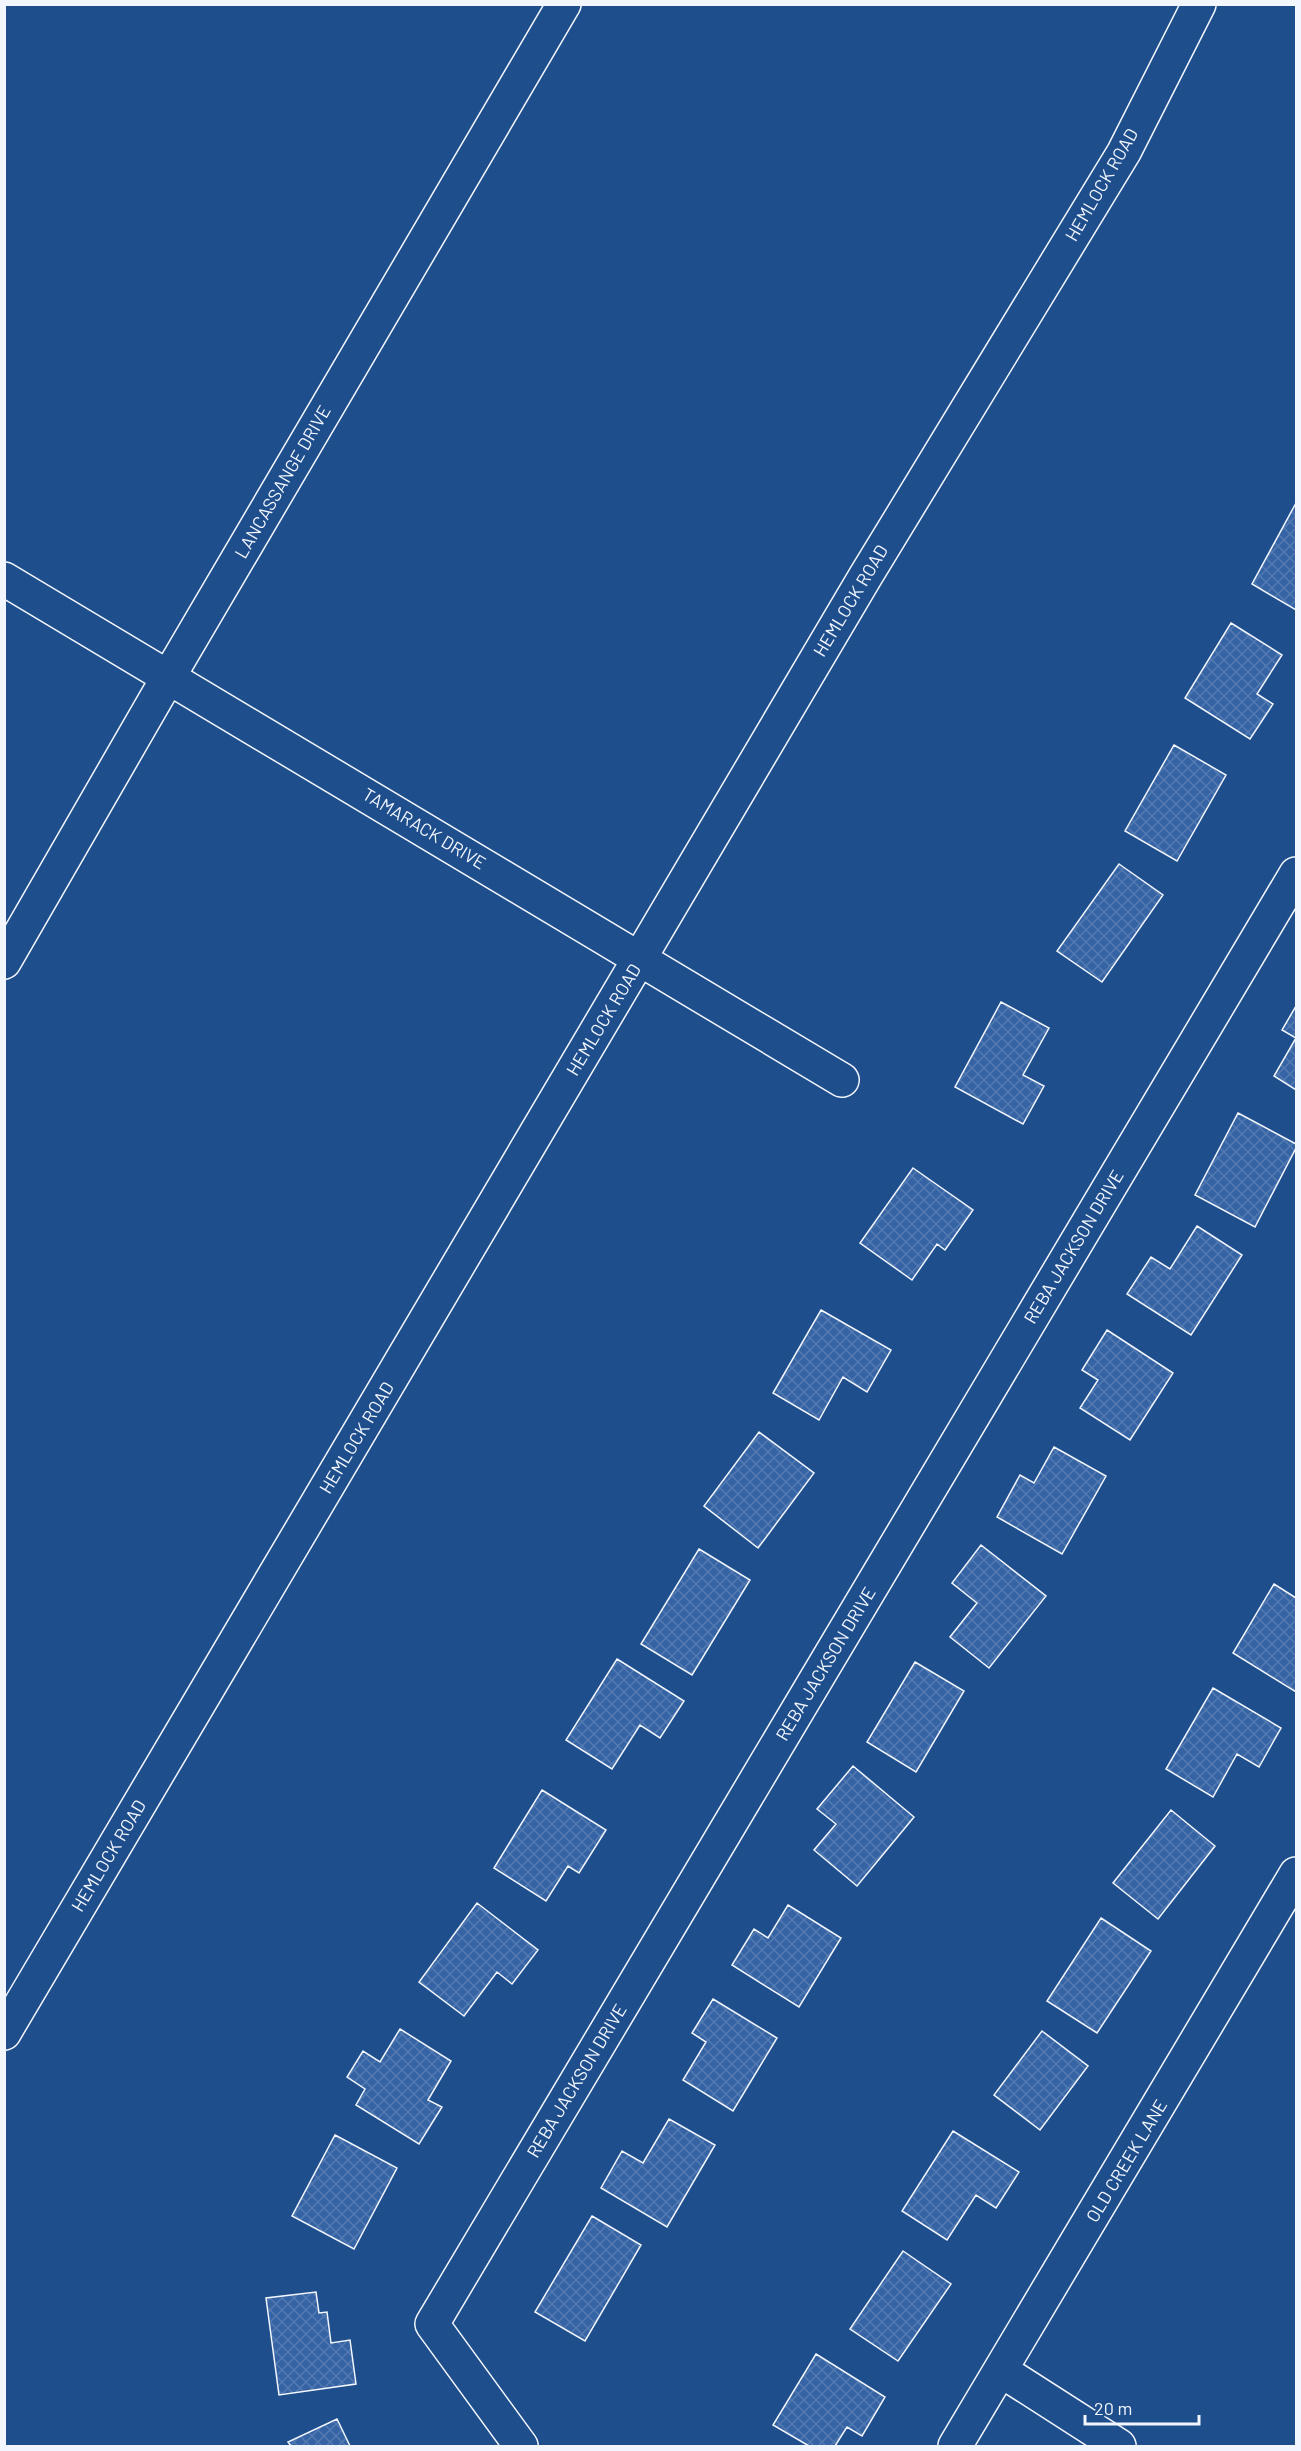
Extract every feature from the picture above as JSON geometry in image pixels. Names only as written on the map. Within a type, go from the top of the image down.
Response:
[{"type":"street","name":"LANCASSANGE DRIVE","points":[[4,962],[169,676],[564,4]]},
{"type":"street","name":"HEMLOCK ROAD","points":[[4,2033],[865,577],[1124,152],[1199,4]]},
{"type":"street","name":"TAMARACK DRIVE","points":[[4,579],[842,1080]]},
{"type":"street","name":"REBA JACKSON DRIVE","points":[[521,2446],[432,2324],[1296,874]]},
{"type":"street","name":"OLD CREEK LANE","points":[[955,2446],[1002,2371],[1296,1874]]},
{"type":"street","points":[[1002,2371],[1119,2446]]},
{"type":"building","points":[[1296,503],[1296,610],[1252,584]]},
{"type":"building","points":[[1231,623],[1282,655],[1257,694],[1273,704],[1250,739],[1185,698]]},
{"type":"building","points":[[1174,745],[1226,775],[1177,861],[1125,831]]},
{"type":"building","points":[[1119,864],[1163,895],[1102,982],[1057,951]]},
{"type":"building","points":[[1001,1002],[1049,1028],[1023,1075],[1044,1086],[1023,1124],[955,1087]]},
{"type":"building","points":[[1296,1006],[1296,1038],[1282,1030]]},
{"type":"building","points":[[1296,1038],[1296,1090],[1274,1076]]},
{"type":"building","points":[[1238,1113],[1296,1144],[1255,1227],[1195,1195]]},
{"type":"building","points":[[913,1168],[973,1210],[945,1250],[937,1244],[912,1280],[860,1243]]},
{"type":"building","points":[[1197,1226],[1242,1255],[1191,1335],[1127,1294],[1151,1257],[1170,1269]]},
{"type":"building","points":[[821,1310],[891,1350],[867,1392],[843,1377],[819,1420],[773,1393]]},
{"type":"building","points":[[1107,1330],[1173,1373],[1130,1440],[1080,1408],[1098,1380],[1082,1370]]},
{"type":"building","points":[[759,1432],[814,1473],[758,1548],[704,1506]]},
{"type":"building","points":[[1054,1447],[1106,1476],[1062,1554],[997,1517],[1020,1475],[1034,1483]]},
{"type":"building","points":[[981,1545],[1046,1596],[989,1668],[950,1637],[977,1603],[952,1583]]},
{"type":"building","points":[[699,1549],[750,1580],[692,1675],[641,1644]]},
{"type":"building","points":[[1274,1584],[1296,1598],[1296,1692],[1233,1653]]},
{"type":"building","points":[[617,1659],[684,1701],[660,1738],[640,1725],[612,1769],[566,1740]]},
{"type":"building","points":[[915,1662],[964,1691],[916,1772],[867,1742]]},
{"type":"building","points":[[1213,1688],[1281,1728],[1259,1767],[1237,1754],[1213,1797],[1166,1769]]},
{"type":"building","points":[[853,1766],[914,1817],[857,1886],[814,1850],[836,1824],[817,1809]]},
{"type":"building","points":[[542,1790],[606,1830],[579,1873],[568,1866],[546,1901],[494,1868]]},
{"type":"building","points":[[1171,1810],[1215,1846],[1158,1919],[1113,1883]]},
{"type":"building","points":[[477,1903],[538,1950],[512,1984],[497,1972],[464,2016],[419,1982]]},
{"type":"building","points":[[788,1905],[841,1938],[799,2007],[732,1965],[754,1929],[768,1938]]},
{"type":"building","points":[[1101,1918],[1151,1951],[1097,2033],[1047,2001]]},
{"type":"building","points":[[713,1999],[777,2038],[733,2111],[683,2080],[706,2042],[692,2033]]},
{"type":"building","points":[[400,2029],[451,2061],[428,2100],[442,2107],[419,2144],[356,2105],[365,2089],[347,2077],[363,2051],[380,2062]]},
{"type":"building","points":[[1042,2031],[1088,2066],[1040,2130],[994,2095]]},
{"type":"building","points":[[669,2119],[715,2145],[667,2227],[601,2188],[622,2151],[643,2163]]},
{"type":"building","points":[[953,2131],[1019,2172],[996,2208],[976,2195],[947,2240],[902,2211]]},
{"type":"building","points":[[335,2135],[397,2168],[354,2249],[292,2216]]},
{"type":"building","points":[[592,2216],[641,2245],[585,2341],[535,2312]]},
{"type":"building","points":[[903,2251],[951,2284],[898,2361],[850,2329]]},
{"type":"building","points":[[316,2292],[319,2313],[327,2312],[331,2343],[350,2340],[356,2384],[279,2395],[266,2298]]},
{"type":"building","points":[[816,2354],[885,2397],[862,2436],[847,2427],[835,2446],[809,2446],[773,2425]]},
{"type":"building","points":[[337,2419],[350,2446],[291,2446],[288,2442]]}]
